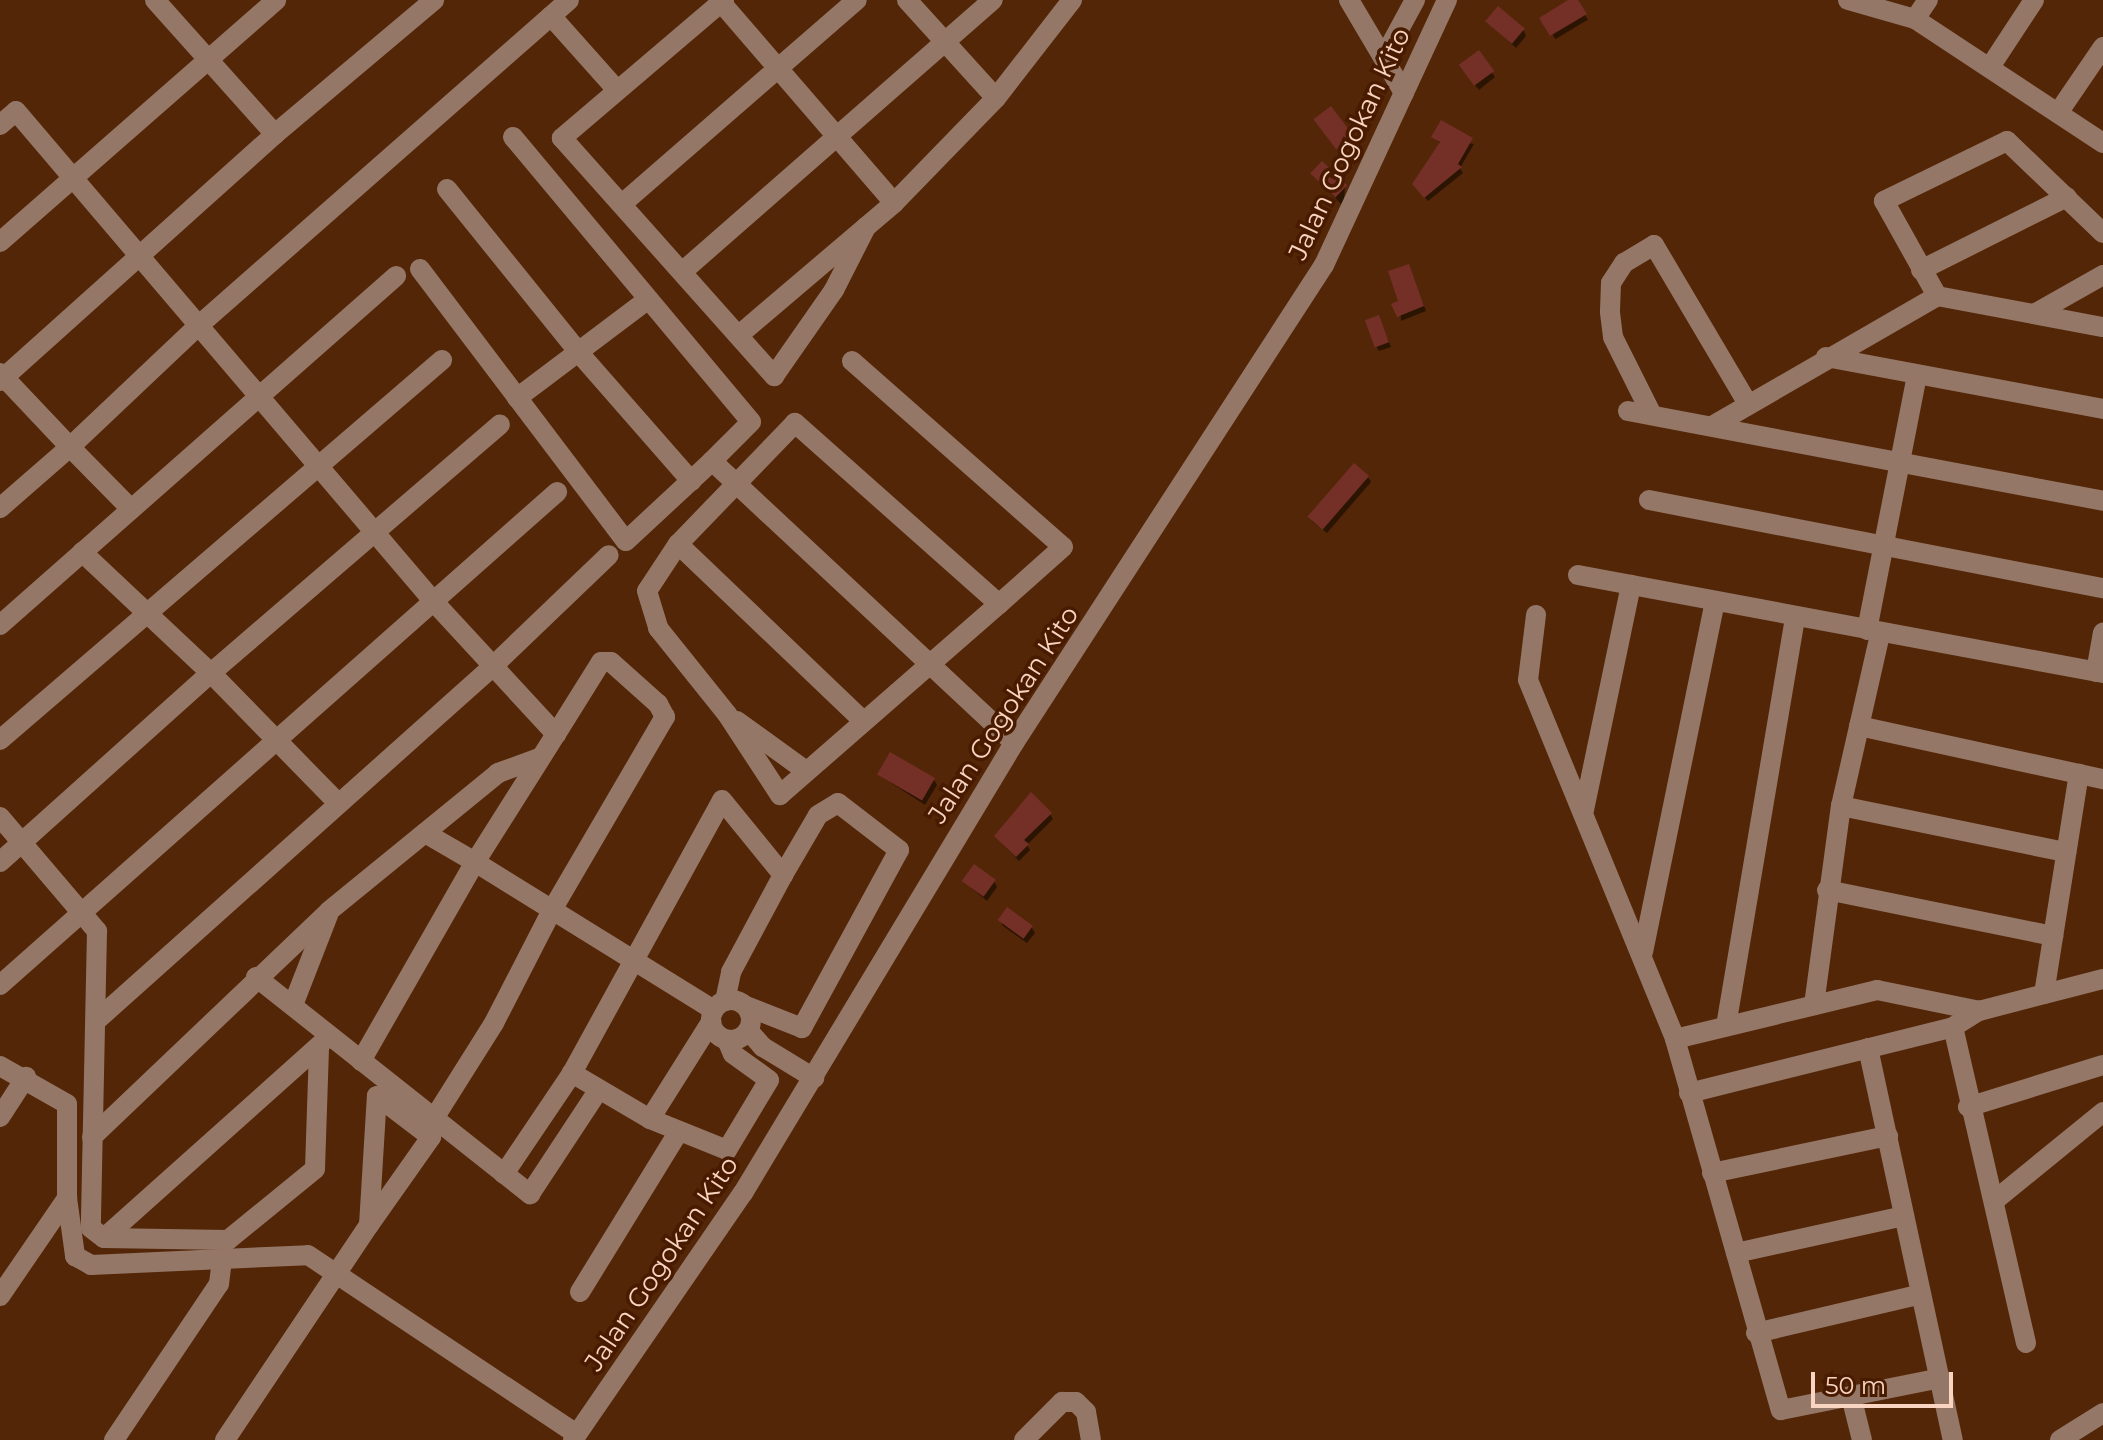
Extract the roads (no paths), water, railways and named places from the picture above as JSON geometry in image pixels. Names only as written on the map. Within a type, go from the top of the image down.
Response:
[{"type":"street","points":[[155,0],[275,134]]},
{"type":"street","points":[[0,242],[276,0]]},
{"type":"street","points":[[131,509],[1,377],[275,134],[434,0]]},
{"type":"street","points":[[0,508],[70,447],[197,327],[569,0]]},
{"type":"street","points":[[622,204],[857,0]]},
{"type":"street","points":[[907,0],[996,98]]},
{"type":"street","points":[[682,272],[993,0]]},
{"type":"street","points":[[739,335],[894,203],[996,98],[1072,0]]},
{"type":"street","points":[[1349,0],[1404,93]]},
{"type":"street","points":[[1384,57],[1415,0]]},
{"type":"street","name":"Jalan Gogokan Kito","points":[[574,1437],[743,1193],[1014,743],[1324,265],[1447,0]]},
{"type":"street","points":[[1848,0],[1915,19],[2103,143]]},
{"type":"street","points":[[1915,19],[1928,0]]},
{"type":"street","points":[[1990,67],[2034,0]]},
{"type":"street","points":[[866,227],[834,290],[774,376],[562,138],[722,1],[894,203]]},
{"type":"street","points":[[551,16],[616,89]]},
{"type":"street","points":[[2058,113],[2103,47]]},
{"type":"street","points":[[0,125],[16,111],[197,327],[491,668],[556,734]]},
{"type":"street","points":[[420,269],[626,541],[751,422],[513,137]]},
{"type":"street","points":[[1937,296],[1883,208],[1890,194],[2007,141],[2103,233]]},
{"type":"street","points":[[447,189],[580,354],[691,481]]},
{"type":"street","points":[[1921,270],[2067,197]]},
{"type":"street","points":[[1652,415],[1613,337],[1610,311],[1611,283],[1624,263],[1654,245],[1748,404]]},
{"type":"street","points":[[2034,314],[2103,275]]},
{"type":"street","points":[[0,625],[396,276]]},
{"type":"street","points":[[1714,425],[1826,357],[1937,296],[2103,327]]},
{"type":"street","points":[[517,398],[580,354],[647,300]]},
{"type":"street","points":[[1826,357],[2103,409]]},
{"type":"street","points":[[0,740],[442,360]]},
{"type":"street","points":[[852,361],[1063,547],[999,604],[930,661],[780,795],[727,714],[658,628],[647,591],[678,544],[795,423],[999,604]]},
{"type":"street","points":[[1814,1005],[1827,890],[1859,726],[1884,544],[1917,375]]},
{"type":"street","points":[[1628,411],[2103,501]]},
{"type":"street","points":[[0,862],[211,673],[500,424]]},
{"type":"street","points":[[712,461],[930,661],[1014,743]]},
{"type":"street","points":[[0,985],[557,492]]},
{"type":"street","points":[[1649,500],[2103,588]]},
{"type":"street","points":[[678,544],[863,721]]},
{"type":"street","points":[[82,552],[279,739],[337,802]]},
{"type":"street","points":[[97,1020],[337,802],[491,668],[609,555]]},
{"type":"street","points":[[1578,575],[2100,672],[2103,633]]},
{"type":"street","points":[[1584,810],[1631,585]]},
{"type":"street","points":[[1643,952],[1715,602]]},
{"type":"street","points":[[1536,615],[1528,680],[1643,952],[1675,1039],[1756,1333],[1781,1410],[1941,1378]]},
{"type":"street","points":[[1726,1026],[1795,617]]},
{"type":"street","points":[[361,1061],[475,862],[539,758],[601,662],[611,662],[658,704],[665,717],[552,910],[494,1023],[433,1120]]},
{"type":"street","points":[[727,714],[806,771]]},
{"type":"street","points":[[1859,726],[2103,779]]},
{"type":"street","points":[[92,1137],[256,977],[329,911],[498,773],[539,758]]},
{"type":"street","points":[[2044,994],[2079,774]]},
{"type":"street","points":[[504,1174],[572,1073],[722,800],[783,875]]},
{"type":"street","points":[[425,833],[633,963],[717,1011],[746,1006],[802,1028],[899,850],[833,803],[818,815],[731,972],[717,1011],[650,1119]]},
{"type":"street","points":[[1841,806],[2066,852]]},
{"type":"street","points":[[0,817],[97,931],[91,1228],[104,1238],[228,1240],[315,1169],[322,1042]]},
{"type":"street","points":[[1827,890],[2053,936]]},
{"type":"street","points":[[293,1005],[329,911]]},
{"type":"street","points":[[256,977],[293,1005],[322,1042],[361,1061],[530,1194],[598,1091]]},
{"type":"street","points":[[1689,1093],[1953,1027],[1979,1011],[2103,979]]},
{"type":"street","points":[[1675,1039],[1877,990],[1979,1011]]},
{"type":"street","points":[[727,1040],[748,1030],[751,1020],[746,1006]]},
{"type":"street","points":[[572,1073],[650,1119],[727,1150],[769,1080],[733,1054],[717,1011]]},
{"type":"street","points":[[1953,1027],[1968,1107],[1994,1201],[2026,1343]]},
{"type":"street","points":[[748,1030],[763,1047],[814,1078]]},
{"type":"street","points":[[104,1238],[322,1042]]},
{"type":"street","points":[[1868,1048],[1918,1295],[1941,1378],[1953,1440]]},
{"type":"street","points":[[1968,1107],[2103,1065]]},
{"type":"street","points":[[0,1066],[26,1077],[67,1104],[67,1198],[75,1256],[91,1265],[308,1255],[574,1437]]},
{"type":"street","points":[[0,1117],[26,1077]]},
{"type":"street","points":[[225,1440],[334,1273],[369,1225],[431,1137],[377,1096],[369,1225]]},
{"type":"street","points":[[1994,1201],[2103,1112]]},
{"type":"street","points":[[580,1292],[679,1131]]},
{"type":"street","points":[[1712,1173],[1888,1136]]},
{"type":"street","points":[[0,1296],[67,1198]]},
{"type":"street","points":[[1736,1253],[1904,1216]]},
{"type":"street","points":[[114,1440],[219,1284],[222,1259]]},
{"type":"street","points":[[1756,1333],[1918,1295]]},
{"type":"street","points":[[1851,1396],[1862,1440]]},
{"type":"street","points":[[1024,1440],[1062,1402],[1076,1402],[1086,1412],[1091,1440]]},
{"type":"street","points":[[2060,1440],[2103,1413]]}]
